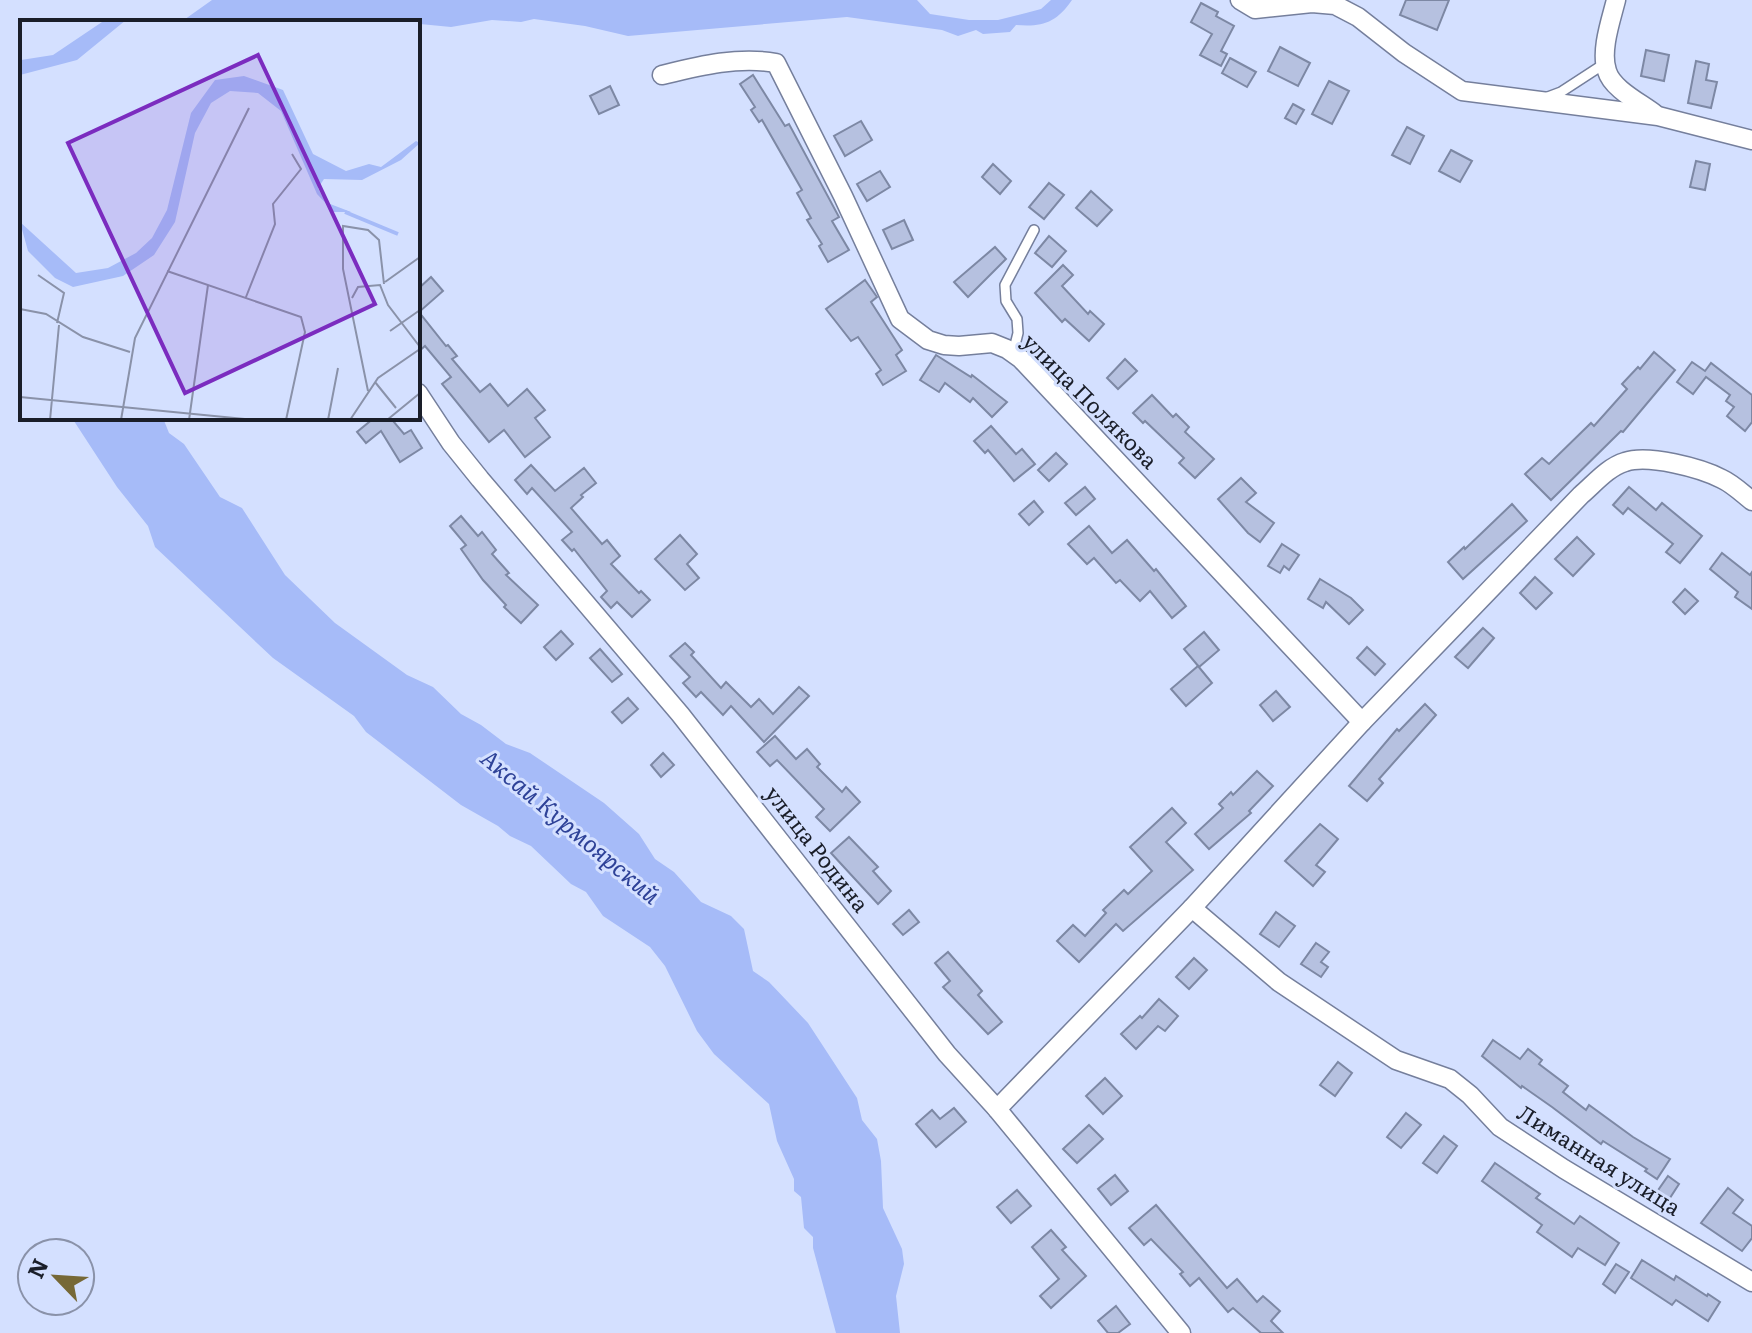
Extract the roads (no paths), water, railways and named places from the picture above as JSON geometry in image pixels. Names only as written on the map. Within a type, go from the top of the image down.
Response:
[{"type":"street","points":[[1240,0],[1255,9],[1312,3],[1335,5],[1358,17],[1404,53],[1462,91],[1658,116],[1752,140]]},
{"type":"street","points":[[1616,0],[1607,72],[1621,88],[1658,116]]},
{"type":"street","name":"улица Полякова","points":[[662,75],[727,62],[760,60],[776,63],[900,319],[928,340],[944,345],[992,343],[1013,353],[1362,722]]},
{"type":"street","name":"улица Родина","points":[[420,396],[460,455],[680,714],[947,1054],[997,1109],[1181,1333]]},
{"type":"street","points":[[997,1109],[1192,908],[1362,722],[1581,495],[1608,471],[1625,462],[1642,460],[1695,469],[1723,479],[1752,501]]},
{"type":"street","name":"Лиманная улица","points":[[1192,908],[1279,982],[1396,1060],[1450,1079],[1500,1127],[1752,1282]]},
{"type":"lane","points":[[1538,101],[1561,92],[1606,62]]},
{"type":"lane","points":[[1013,353],[1018,333],[1017,319],[1006,301],[1005,285],[1034,230]]},
{"type":"water","points":[[212,0],[917,0],[930,14],[969,20],[998,20],[1041,9],[1051,0],[1072,0],[1048,22],[1016,25],[1010,32],[983,34],[976,30],[958,36],[942,30],[847,17],[628,36],[534,19],[521,22],[492,20],[451,27],[420,24],[420,20],[184,20]]},
{"type":"water","name":"Аксай Курмоярский","points":[[73,420],[164,420],[169,433],[184,444],[220,497],[242,508],[285,575],[335,623],[407,675],[433,687],[461,714],[506,744],[530,753],[604,803],[639,834],[655,859],[674,872],[701,902],[731,916],[744,929],[753,971],[769,982],[808,1023],[857,1098],[862,1120],[877,1139],[883,1208],[902,1249],[904,1264],[896,1296],[900,1333],[836,1333],[813,1248],[813,1237],[804,1228],[801,1197],[794,1191],[794,1179],[777,1141],[769,1104],[714,1054],[697,1031],[665,966],[650,947],[603,916],[586,892],[571,884],[531,846],[461,805],[366,732],[354,716],[273,658],[155,547],[148,526],[117,487]]}]
